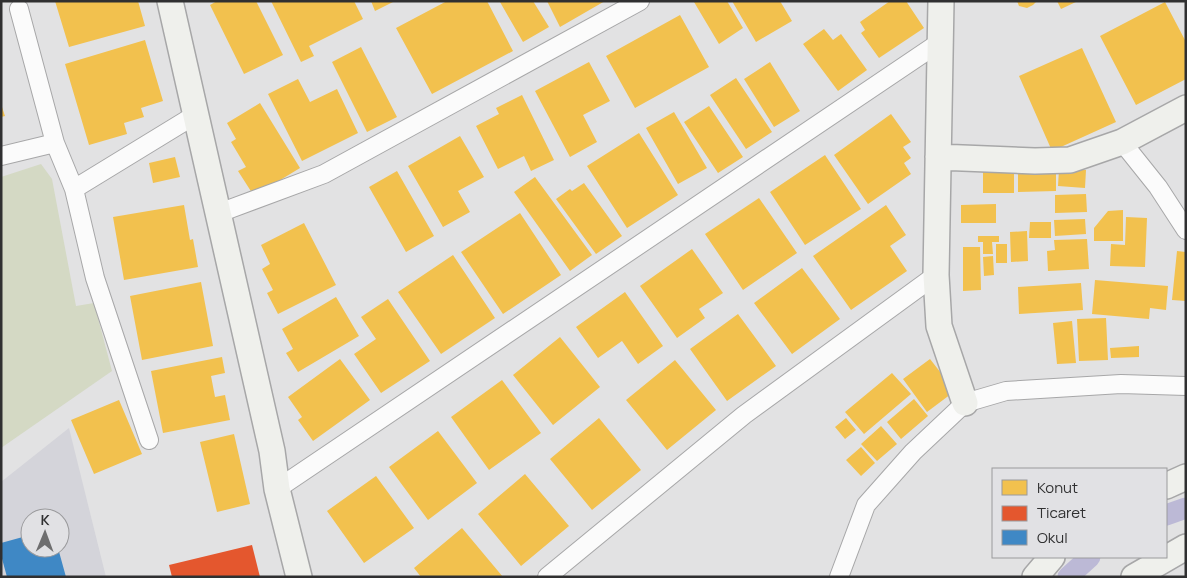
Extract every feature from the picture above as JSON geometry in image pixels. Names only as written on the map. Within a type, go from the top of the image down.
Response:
[{"type":"street","points":[[170,1],[272,451],[277,489],[299,577]]},
{"type":"street","points":[[219,213],[324,174],[640,1]]},
{"type":"street","points":[[941,1],[936,274],[939,326],[965,403]]},
{"type":"street","points":[[19,9],[55,143],[74,190],[95,278],[150,440]]},
{"type":"street","points":[[277,489],[940,42]]},
{"type":"street","points":[[938,157],[1035,162],[1070,160],[1122,142],[1186,108]]},
{"type":"street","points":[[74,190],[195,115]]},
{"type":"street","points":[[1122,142],[1158,186],[1186,230]]},
{"type":"street","points":[[1,156],[55,143]]},
{"type":"street","points":[[547,577],[744,415],[936,274]]},
{"type":"street","points":[[839,577],[866,505],[913,452],[965,403],[1006,391],[1121,384],[1186,386]]},
{"type":"street","points":[[1167,486],[1186,476]]},
{"type":"street","points":[[1167,558],[1186,547]]},
{"type":"street","points":[[1035,577],[1051,558]]},
{"type":"street","points":[[1134,577],[1167,558]]},
{"type":"shaded area","points":[[69,428],[106,577],[1,577],[1,482]]},
{"type":"green space","points":[[41,164],[52,179],[76,306],[94,303],[112,371],[1,448],[1,177]]},
{"type":"building: Konut","points":[[55,1],[138,1],[145,26],[69,47]]},
{"type":"building: Konut","points":[[217,1],[256,1],[283,55],[244,74],[210,5]]},
{"type":"building: Konut","points":[[271,1],[354,1],[363,19],[309,46],[314,56],[301,62]]},
{"type":"building: Konut","points":[[371,1],[395,1],[375,11]]},
{"type":"building: Konut","points":[[447,1],[487,1],[513,51],[432,94],[396,28]]},
{"type":"building: Konut","points":[[533,1],[549,27],[523,42],[500,2]]},
{"type":"building: Konut","points":[[547,1],[605,1],[560,27]]},
{"type":"building: Konut","points":[[727,1],[743,28],[719,44],[694,2]]},
{"type":"building: Konut","points":[[732,1],[780,1],[792,21],[756,42]]},
{"type":"building: Konut","points":[[890,1],[906,1],[924,28],[879,58],[861,33],[865,30],[860,22]]},
{"type":"building: Konut","points":[[1017,1],[1037,1],[1027,8],[1019,6]]},
{"type":"building: Konut","points":[[1057,1],[1078,1],[1061,9]]},
{"type":"building: Konut","points":[[1165,2],[1186,42],[1186,79],[1136,105],[1100,36]]},
{"type":"building: Konut","points":[[680,15],[709,67],[635,108],[606,56]]},
{"type":"building: Konut","points":[[824,29],[833,40],[841,34],[867,70],[838,91],[803,44]]},
{"type":"building: Konut","points":[[145,40],[163,101],[141,108],[144,117],[124,123],[127,134],[89,145],[65,64]]},
{"type":"building: Konut","points":[[361,47],[397,117],[367,132],[332,62]]},
{"type":"building: Konut","points":[[1082,48],[1116,122],[1052,151],[1019,76]]},
{"type":"building: Konut","points":[[589,62],[610,101],[583,115],[597,142],[570,157],[535,91]]},
{"type":"building: Konut","points":[[770,62],[800,111],[774,127],[744,79]]},
{"type":"building: Konut","points":[[736,78],[772,132],[746,149],[710,95]]},
{"type":"building: Konut","points":[[298,79],[310,102],[337,89],[358,133],[302,161],[268,94]]},
{"type":"building: Konut","points":[[522,95],[554,160],[531,171],[524,156],[498,169],[476,126],[499,114],[496,108]]},
{"type":"building: Konut","points":[[260,103],[300,168],[254,196],[238,171],[246,167],[231,142],[236,139],[227,123]]},
{"type":"building: Konut","points":[[1,104],[5,116],[1,117]]},
{"type":"building: Konut","points":[[709,106],[743,157],[718,173],[684,122]]},
{"type":"building: Konut","points":[[674,112],[707,168],[678,184],[646,128]]},
{"type":"building: Konut","points":[[891,114],[911,142],[903,147],[911,158],[904,163],[911,174],[868,204],[834,155]]},
{"type":"building: Konut","points":[[639,133],[678,195],[627,228],[587,166]]},
{"type":"building: Konut","points":[[460,136],[484,177],[458,191],[470,212],[443,227],[408,166]]},
{"type":"building: Konut","points":[[825,155],[861,209],[805,245],[770,192]]},
{"type":"building: Konut","points":[[175,157],[180,177],[153,183],[149,163]]},
{"type":"building: Konut","points":[[1056,169],[1056,191],[1018,192],[1018,170]]},
{"type":"building: Konut","points":[[1059,169],[1086,170],[1085,188],[1058,186]]},
{"type":"building: Konut","points":[[983,170],[1014,170],[1014,193],[983,193]]},
{"type":"building: Konut","points":[[397,171],[434,236],[406,252],[369,187]]},
{"type":"building: Konut","points":[[535,177],[592,255],[570,271],[514,192]]},
{"type":"building: Konut","points":[[584,183],[622,236],[596,254],[556,199],[570,189],[572,191]]},
{"type":"building: Konut","points":[[1086,194],[1087,212],[1055,213],[1055,195]]},
{"type":"building: Konut","points":[[759,198],[797,253],[743,290],[705,234]]},
{"type":"building: Konut","points":[[996,204],[996,223],[961,223],[961,205]]},
{"type":"building: Konut","points":[[184,205],[190,240],[193,239],[198,267],[124,280],[113,217]]},
{"type":"building: Konut","points":[[886,205],[906,235],[890,246],[907,271],[851,310],[813,256]]},
{"type":"building: Konut","points":[[1123,210],[1123,241],[1094,241],[1094,228],[1108,211]]},
{"type":"building: Konut","points":[[520,213],[561,275],[503,314],[461,252]]},
{"type":"building: Konut","points":[[1126,217],[1147,218],[1145,267],[1110,266],[1111,244],[1125,245]]},
{"type":"building: Konut","points":[[1085,219],[1086,234],[1055,236],[1054,220]]},
{"type":"building: Konut","points":[[1030,222],[1051,222],[1051,238],[1029,238]]},
{"type":"building: Konut","points":[[304,223],[336,285],[278,314],[267,293],[273,290],[262,269],[270,264],[261,245]]},
{"type":"building: Konut","points":[[1027,231],[1028,261],[1011,262],[1010,232]]},
{"type":"building: Konut","points":[[978,236],[999,236],[999,242],[992,242],[993,254],[983,254],[983,242],[978,242]]},
{"type":"building: Konut","points":[[1087,239],[1089,269],[1048,271],[1047,251],[1055,250],[1054,240]]},
{"type":"building: Konut","points":[[996,244],[1007,244],[1007,263],[996,263]]},
{"type":"building: Konut","points":[[963,247],[980,247],[981,290],[963,291]]},
{"type":"building: Konut","points":[[692,249],[723,293],[699,309],[705,318],[677,338],[640,286]]},
{"type":"building: Konut","points":[[1177,251],[1186,252],[1186,301],[1172,300]]},
{"type":"building: Konut","points":[[453,255],[495,318],[441,354],[398,292]]},
{"type":"building: Konut","points":[[993,256],[994,275],[984,276],[983,257]]},
{"type":"building: Konut","points":[[802,268],[840,319],[792,354],[754,303]]},
{"type":"building: Konut","points":[[1095,280],[1168,286],[1166,310],[1150,308],[1149,319],[1092,314]]},
{"type":"building: Konut","points":[[201,282],[213,346],[142,360],[130,296]]},
{"type":"building: Konut","points":[[1081,283],[1083,310],[1019,314],[1018,287]]},
{"type":"building: Konut","points":[[625,292],[663,346],[638,364],[622,341],[598,358],[576,327]]},
{"type":"building: Konut","points":[[336,297],[359,336],[298,372],[286,353],[293,349],[282,329]]},
{"type":"building: Konut","points":[[388,299],[430,361],[381,393],[354,354],[376,339],[361,317]]},
{"type":"building: Konut","points":[[738,314],[776,366],[727,401],[690,349]]},
{"type":"building: Konut","points":[[1106,318],[1108,360],[1079,361],[1077,319]]},
{"type":"building: Konut","points":[[1072,321],[1076,363],[1057,364],[1053,323]]},
{"type":"building: Konut","points":[[560,337],[600,387],[553,425],[513,375]]},
{"type":"building: Konut","points":[[1139,346],[1139,357],[1111,358],[1110,348]]},
{"type":"building: Konut","points":[[222,357],[225,373],[211,376],[215,397],[225,395],[230,420],[163,433],[151,371]]},
{"type":"building: Konut","points":[[340,359],[370,400],[313,441],[298,420],[302,417],[288,397]]},
{"type":"building: Konut","points":[[930,359],[955,391],[927,412],[903,379]]},
{"type":"building: Konut","points":[[675,360],[716,410],[667,450],[626,400]]},
{"type":"building: Konut","points":[[892,373],[911,394],[864,434],[845,412]]},
{"type":"building: Konut","points":[[502,380],[541,433],[489,470],[451,417]]},
{"type":"building: Konut","points":[[914,399],[928,416],[901,439],[887,422]]},
{"type":"building: Konut","points":[[119,400],[142,454],[94,474],[71,420]]},
{"type":"building: Konut","points":[[599,418],[641,470],[592,510],[550,459]]},
{"type":"building: Konut","points":[[846,418],[856,430],[845,439],[835,427]]},
{"type":"building: Konut","points":[[881,426],[897,444],[877,461],[861,444]]},
{"type":"building: Konut","points":[[438,431],[477,483],[428,520],[389,467]]},
{"type":"building: Konut","points":[[234,434],[250,504],[217,512],[200,442]]},
{"type":"building: Konut","points":[[861,447],[875,463],[861,476],[846,460]]},
{"type":"building: Konut","points":[[525,474],[569,526],[521,566],[478,514]]},
{"type":"building: Konut","points":[[376,476],[414,528],[364,563],[327,511]]},
{"type":"building: Konut","points":[[462,528],[503,577],[421,577],[414,568]]},
{"type":"building: Ticaret","points":[[252,545],[260,577],[172,577],[169,565]]},
{"type":"building: Okul","points":[[20,538],[20,558],[61,558],[66,577],[7,577],[1,555],[1,543]]},
{"type":"waterway","points":[[1167,515],[1186,508]]},
{"type":"waterway","points":[[1068,577],[1089,558]]}]
